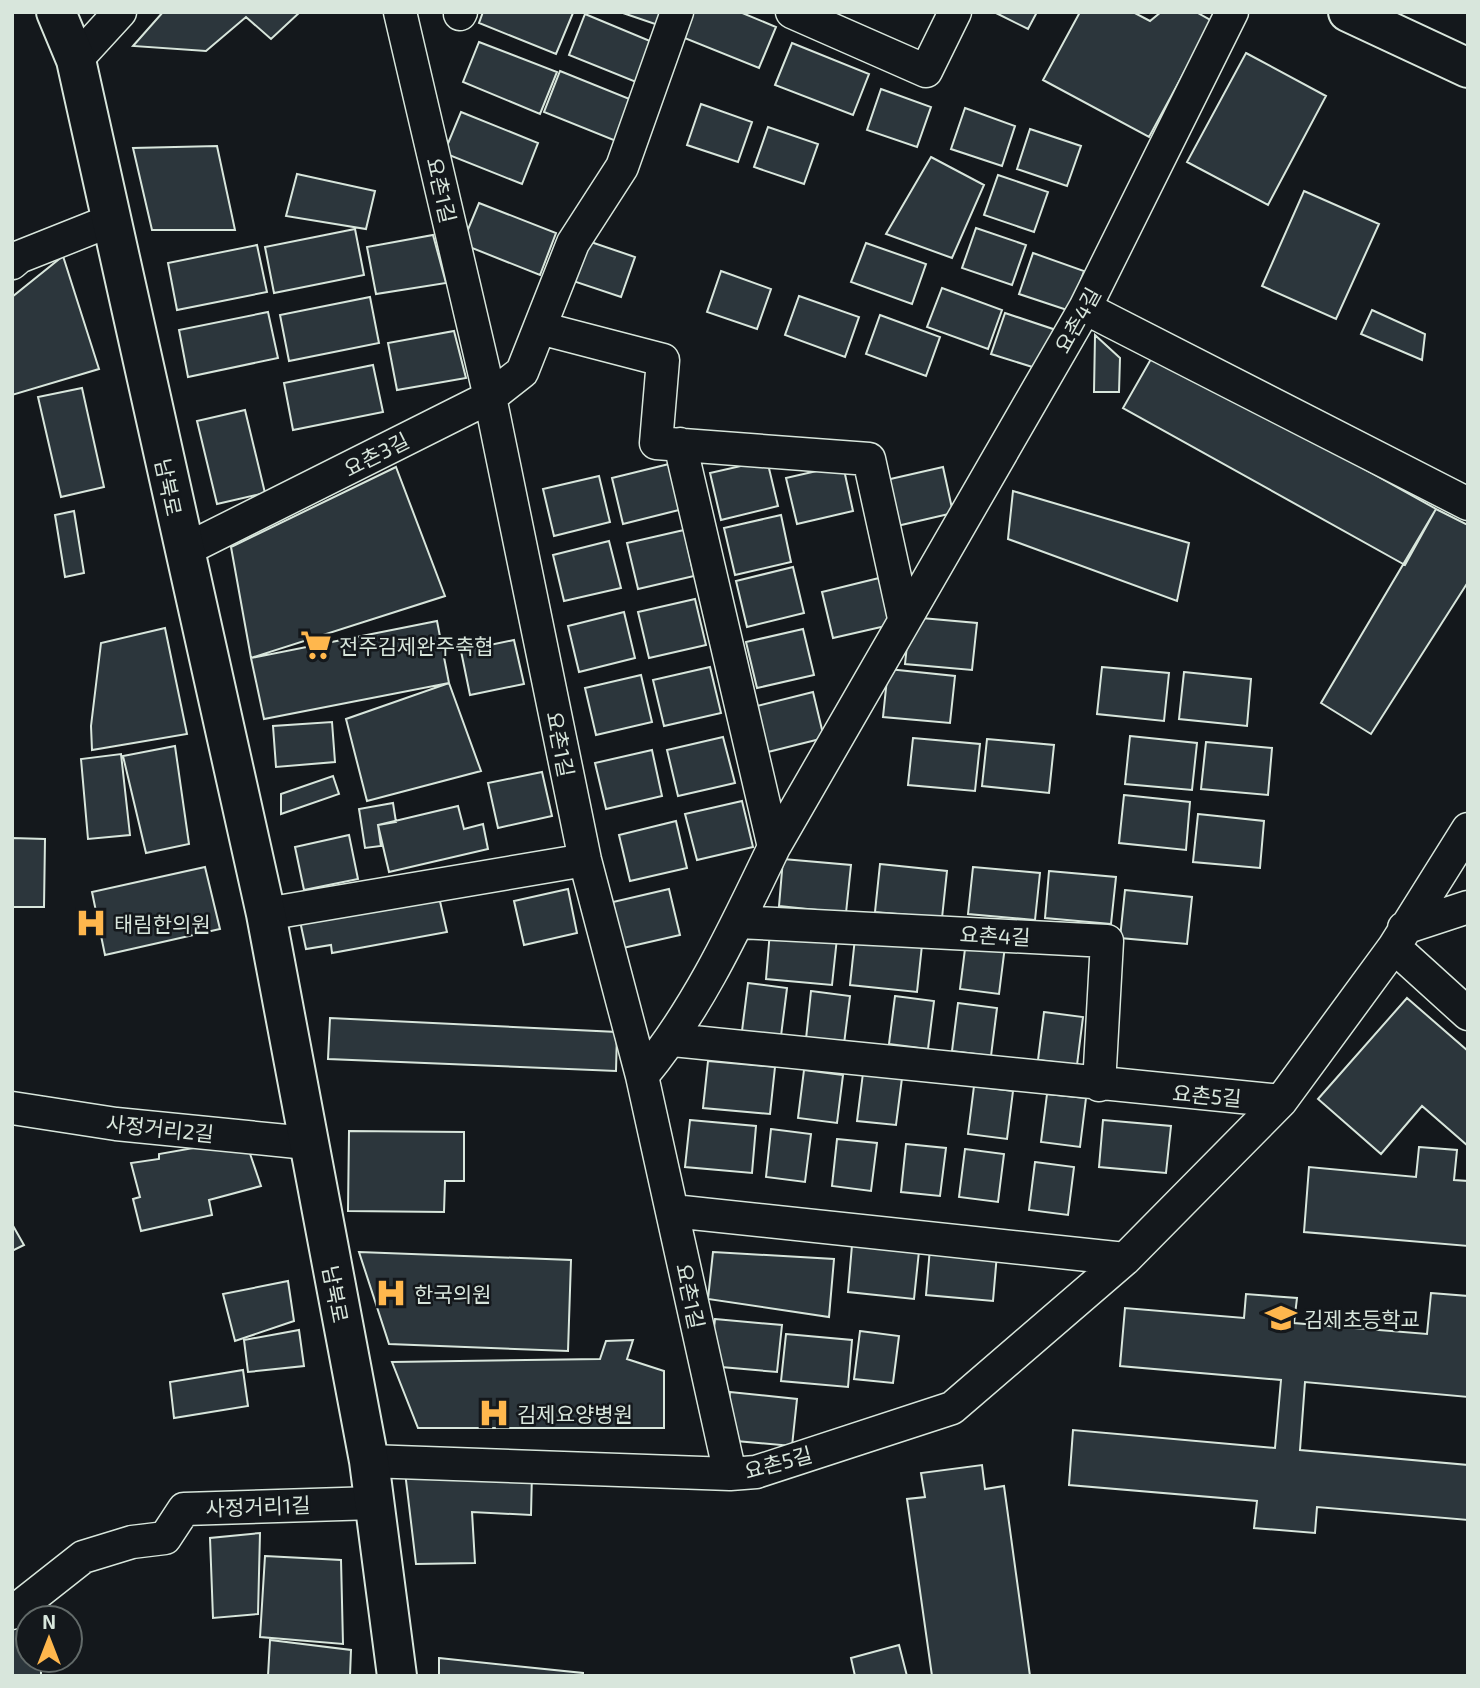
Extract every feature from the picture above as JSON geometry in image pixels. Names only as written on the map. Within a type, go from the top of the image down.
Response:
[{"type":"main road","name":"남북로","points":[[56,12],[76,60],[265,914],[369,1461],[397,1676]]},
{"type":"main road","points":[[1348,12],[1468,68]]},
{"type":"street","points":[[76,60],[120,12]]},
{"type":"street","name":"요촌1길","points":[[400,12],[490,397],[584,860],[642,1076],[730,1474]]},
{"type":"street","name":"요촌3길","points":[[183,551],[490,397],[522,372],[573,243],[622,167],[677,12]]},
{"type":"street","points":[[792,12],[926,71],[955,12]]},
{"type":"street","name":"요촌4길","points":[[642,1076],[673,1040],[738,922],[774,847],[1085,308],[1232,12]]},
{"type":"street","points":[[15,256],[112,220]]},
{"type":"street","points":[[1085,308],[1468,504]]},
{"type":"street","points":[[540,328],[663,360],[668,444],[774,847]]},
{"type":"street","points":[[668,444],[869,458],[904,618]]},
{"type":"street","name":"요촌5길","points":[[369,1461],[730,1474],[756,1472],[952,1408],[1125,1259],[1281,1101],[1399,937],[1468,828]]},
{"type":"street","points":[[265,914],[584,860]]},
{"type":"street","points":[[1468,907],[1399,937],[1468,1014]]},
{"type":"street","name":"요촌4길","points":[[738,922],[1107,941],[1099,1085]]},
{"type":"street","name":"요촌5길","points":[[673,1040],[1099,1085],[1281,1101]]},
{"type":"street","name":"사정거리2길","points":[[12,1108],[116,1124],[307,1143]]},
{"type":"street","points":[[673,1211],[1125,1259]]},
{"type":"street","name":"사정거리1길","points":[[12,1613],[83,1557],[132,1542],[165,1538],[184,1509],[374,1503]]},
{"type":"building","points":[[163,12],[300,12],[271,39],[246,17],[206,51],[133,46]]},
{"type":"building","points":[[483,12],[573,13],[556,54],[479,23]]},
{"type":"building","points":[[620,12],[662,12],[658,25]]},
{"type":"building","points":[[692,12],[740,12],[776,27],[759,68],[682,37]]},
{"type":"building","points":[[994,12],[1037,12],[1028,29]]},
{"type":"building","points":[[1080,12],[1133,12],[1150,21],[1161,12],[1196,12],[1212,21],[1149,137],[1043,80]]},
{"type":"building","points":[[585,14],[662,46],[646,86],[569,55]]},
{"type":"building","points":[[479,42],[557,72],[540,114],[463,82]]},
{"type":"building","points":[[792,43],[869,74],[853,115],[775,85]]},
{"type":"building","points":[[1246,53],[1326,96],[1268,205],[1187,162]]},
{"type":"building","points":[[560,71],[637,102],[621,143],[544,112]]},
{"type":"building","points":[[881,89],[931,107],[917,147],[867,130]]},
{"type":"building","points":[[701,104],[752,122],[738,162],[687,145]]},
{"type":"building","points":[[965,108],[1015,126],[1002,166],[951,149]]},
{"type":"building","points":[[461,112],[538,143],[522,184],[444,153]]},
{"type":"building","points":[[768,127],[818,144],[804,184],[754,167]]},
{"type":"building","points":[[1030,129],[1081,146],[1067,186],[1017,169]]},
{"type":"building","points":[[217,146],[235,230],[152,230],[133,148]]},
{"type":"building","points":[[931,157],[984,185],[952,258],[886,234]]},
{"type":"building","points":[[297,174],[375,191],[366,229],[286,216]]},
{"type":"building","points":[[998,175],[1048,192],[1034,232],[984,215]]},
{"type":"building","points":[[1304,191],[1379,224],[1336,319],[1262,286]]},
{"type":"building","points":[[479,203],[556,233],[540,275],[462,244]]},
{"type":"building","points":[[976,228],[1026,245],[1012,285],[962,268]]},
{"type":"building","points":[[355,229],[364,275],[274,293],[265,247]]},
{"type":"building","points":[[433,235],[446,283],[376,294],[367,247]]},
{"type":"building","points":[[585,240],[635,257],[621,297],[570,280]]},
{"type":"building","points":[[866,243],[926,264],[912,304],[851,282]]},
{"type":"building","points":[[257,245],[267,292],[177,310],[168,263]]},
{"type":"building","points":[[1033,253],[1084,271],[1070,311],[1019,294]]},
{"type":"building","points":[[63,256],[99,369],[12,395],[12,297]]},
{"type":"building","points":[[721,271],[771,289],[757,329],[707,312]]},
{"type":"building","points":[[942,288],[1002,310],[988,349],[927,327]]},
{"type":"building","points":[[799,296],[859,317],[845,357],[785,335]]},
{"type":"building","points":[[370,297],[379,343],[289,361],[280,315]]},
{"type":"building","points":[[1372,310],[1425,334],[1422,360],[1361,334]]},
{"type":"building","points":[[268,312],[278,358],[188,377],[179,330]]},
{"type":"building","points":[[1005,313],[1056,330],[1042,370],[991,354]]},
{"type":"building","points":[[880,315],[940,337],[926,376],[866,354]]},
{"type":"building","points":[[454,331],[466,378],[397,390],[388,343]]},
{"type":"building","points":[[1095,335],[1120,358],[1119,392],[1094,392]]},
{"type":"building","points":[[1155,352],[1436,509],[1405,565],[1123,408]]},
{"type":"building","points":[[373,365],[383,412],[293,430],[284,383]]},
{"type":"building","points":[[82,388],[104,487],[61,497],[38,397]]},
{"type":"building","points":[[245,410],[265,493],[217,504],[197,421]]},
{"type":"building","points":[[767,460],[778,506],[721,520],[710,473]]},
{"type":"building","points":[[669,464],[679,510],[623,524],[612,478]]},
{"type":"building","points":[[843,465],[853,511],[797,524],[786,478]]},
{"type":"building","points":[[396,467],[445,596],[251,658],[231,547]]},
{"type":"building","points":[[943,467],[953,513],[897,526],[886,480]]},
{"type":"building","points":[[599,476],[610,522],[554,536],[543,489]]},
{"type":"building","points":[[1013,491],[1189,543],[1177,601],[1008,539]]},
{"type":"building","points":[[1436,509],[1468,525],[1468,582],[1371,734],[1321,703]]},
{"type":"building","points":[[74,511],[84,573],[65,577],[55,515]]},
{"type":"building","points":[[781,515],[791,562],[735,575],[724,528]]},
{"type":"building","points":[[684,530],[694,576],[638,589],[627,543]]},
{"type":"building","points":[[609,541],[621,588],[564,601],[553,555]]},
{"type":"building","points":[[793,567],[804,613],[747,627],[736,581]]},
{"type":"building","points":[[879,578],[890,625],[833,638],[822,592]]},
{"type":"building","points":[[695,599],[706,645],[649,658],[638,612]]},
{"type":"building","points":[[624,612],[635,658],[579,672],[568,626]]},
{"type":"building","points":[[910,617],[977,623],[972,670],[905,664]]},
{"type":"building","points":[[437,621],[449,683],[264,719],[251,658]]},
{"type":"building","points":[[165,628],[187,734],[92,750],[91,726],[101,643]]},
{"type":"building","points":[[803,629],[814,675],[757,688],[746,642]]},
{"type":"building","points":[[514,640],[524,684],[470,695],[461,651]]},
{"type":"building","points":[[710,667],[721,713],[664,726],[653,680]]},
{"type":"building","points":[[1102,667],[1169,673],[1164,721],[1097,714]]},
{"type":"building","points":[[888,669],[955,676],[950,723],[883,717]]},
{"type":"building","points":[[1184,672],[1251,679],[1247,726],[1179,719]]},
{"type":"building","points":[[641,675],[652,722],[596,735],[585,688]]},
{"type":"building","points":[[449,683],[481,771],[367,801],[346,719]]},
{"type":"building","points":[[813,692],[824,738],[768,752],[757,706]]},
{"type":"building","points":[[332,722],[335,762],[276,767],[273,726]]},
{"type":"building","points":[[1130,736],[1197,743],[1192,790],[1125,784]]},
{"type":"building","points":[[723,737],[735,783],[678,796],[667,750]]},
{"type":"building","points":[[913,738],[980,744],[975,791],[908,785]]},
{"type":"building","points":[[987,739],[1054,745],[1049,793],[982,786]]},
{"type":"building","points":[[1206,742],[1272,748],[1268,795],[1201,789]]},
{"type":"building","points":[[175,746],[189,844],[146,853],[123,756]]},
{"type":"building","points":[[652,750],[662,796],[606,809],[595,763]]},
{"type":"building","points":[[121,754],[130,835],[88,839],[81,759]]},
{"type":"building","points":[[542,772],[552,816],[498,828],[488,783]]},
{"type":"building","points":[[333,776],[339,794],[281,814],[281,794]]},
{"type":"building","points":[[1124,795],[1190,802],[1186,850],[1119,843]]},
{"type":"building","points":[[742,801],[753,847],[697,860],[685,814]]},
{"type":"building","points":[[393,803],[396,822],[378,825],[381,846],[365,848],[359,809]]},
{"type":"building","points":[[458,806],[464,829],[483,824],[488,849],[389,872],[378,825]]},
{"type":"building","points":[[1198,814],[1264,821],[1260,868],[1193,862]]},
{"type":"building","points":[[676,821],[687,868],[630,881],[619,835]]},
{"type":"building","points":[[349,835],[358,879],[304,890],[295,847]]},
{"type":"building","points":[[12,838],[45,839],[44,907],[12,907]]},
{"type":"building","points":[[783,859],[851,865],[846,913],[779,906]]},
{"type":"building","points":[[880,864],[947,871],[942,918],[875,912]]},
{"type":"building","points":[[205,867],[220,929],[105,955],[92,892]]},
{"type":"building","points":[[973,867],[1040,873],[1035,920],[968,914]]},
{"type":"building","points":[[1049,871],[1116,877],[1111,924],[1045,918]]},
{"type":"building","points":[[568,889],[577,933],[524,945],[514,901]]},
{"type":"building","points":[[669,889],[680,935],[623,948],[613,902]]},
{"type":"building","points":[[1125,890],[1192,897],[1187,944],[1120,938]]},
{"type":"building","points":[[439,897],[447,932],[332,953],[331,945],[306,949],[300,921]]},
{"type":"building","points":[[770,931],[837,938],[832,985],[766,979]]},
{"type":"building","points":[[855,938],[922,945],[917,992],[850,985]]},
{"type":"building","points":[[966,941],[1005,946],[999,994],[960,989]]},
{"type":"building","points":[[748,983],[787,988],[781,1036],[742,1031]]},
{"type":"building","points":[[811,991],[850,996],[844,1044],[806,1039]]},
{"type":"building","points":[[895,996],[934,1001],[928,1049],[889,1044]]},
{"type":"building","points":[[1407,998],[1468,1051],[1468,1146],[1422,1106],[1381,1154],[1318,1099]]},
{"type":"building","points":[[958,1003],[997,1008],[991,1056],[952,1051]]},
{"type":"building","points":[[1044,1012],[1083,1017],[1077,1065],[1038,1060]]},
{"type":"building","points":[[330,1018],[617,1032],[616,1071],[328,1059]]},
{"type":"building","points":[[708,1061],[775,1067],[770,1114],[703,1108]]},
{"type":"building","points":[[804,1070],[843,1075],[837,1123],[798,1118]]},
{"type":"building","points":[[863,1073],[902,1078],[896,1125],[857,1121]]},
{"type":"building","points":[[974,1086],[1013,1091],[1007,1139],[968,1134]]},
{"type":"building","points":[[1047,1094],[1086,1098],[1080,1147],[1041,1142]]},
{"type":"building","points":[[690,1120],[756,1126],[752,1173],[685,1167]]},
{"type":"building","points":[[1103,1120],[1171,1126],[1166,1173],[1099,1167]]},
{"type":"building","points":[[771,1129],[811,1134],[805,1182],[766,1177]]},
{"type":"building","points":[[349,1131],[464,1132],[464,1181],[445,1181],[444,1212],[348,1211]]},
{"type":"building","points":[[245,1139],[261,1186],[209,1200],[212,1215],[141,1231],[133,1199],[140,1197],[131,1163],[159,1159],[159,1154]]},
{"type":"building","points":[[837,1139],[877,1143],[871,1191],[832,1186]]},
{"type":"building","points":[[906,1144],[946,1148],[940,1196],[901,1192]]},
{"type":"building","points":[[1419,1147],[1457,1150],[1454,1180],[1468,1181],[1468,1246],[1304,1232],[1309,1167],[1416,1177]]},
{"type":"building","points":[[965,1149],[1004,1154],[998,1202],[959,1197]]},
{"type":"building","points":[[1035,1162],[1074,1167],[1068,1215],[1029,1210]]},
{"type":"building","points":[[12,1224],[24,1245],[12,1251]]},
{"type":"building","points":[[852,1245],[919,1251],[914,1299],[848,1292]]},
{"type":"building","points":[[930,1248],[997,1254],[993,1301],[926,1295]]},
{"type":"building","points":[[359,1252],[571,1260],[568,1351],[389,1344]]},
{"type":"building","points":[[713,1252],[834,1259],[829,1317],[708,1299]]},
{"type":"building","points":[[288,1281],[294,1321],[235,1341],[223,1294]]},
{"type":"building","points":[[1431,1293],[1468,1296],[1468,1397],[1305,1382],[1300,1450],[1468,1465],[1468,1520],[1317,1507],[1315,1533],[1254,1528],[1257,1501],[1069,1485],[1073,1430],[1275,1448],[1281,1380],[1120,1366],[1125,1308],[1244,1318],[1246,1294],[1297,1298],[1294,1323],[1427,1334]]},
{"type":"building","points":[[715,1319],[782,1325],[777,1372],[710,1366]]},
{"type":"building","points":[[299,1330],[304,1366],[248,1372],[244,1340]]},
{"type":"building","points":[[860,1331],[899,1336],[893,1383],[854,1379]]},
{"type":"building","points":[[786,1334],[852,1340],[848,1387],[781,1381]]},
{"type":"building","points":[[633,1340],[627,1359],[664,1371],[664,1428],[418,1428],[392,1362],[600,1359],[606,1341]]},
{"type":"building","points":[[243,1370],[248,1406],[174,1418],[170,1382]]},
{"type":"building","points":[[730,1392],[797,1399],[792,1446],[725,1440]]},
{"type":"building","points":[[982,1465],[985,1489],[1004,1486],[1030,1676],[932,1676],[907,1499],[925,1497],[921,1473]]},
{"type":"building","points":[[405,1472],[532,1473],[531,1515],[472,1512],[475,1563],[416,1564]]},
{"type":"building","points":[[260,1533],[258,1614],[213,1618],[210,1538]]},
{"type":"building","points":[[265,1556],[341,1560],[343,1644],[260,1637]]},
{"type":"building","points":[[14,1619],[14,1674],[41,1676],[12,1676]]},
{"type":"building","points":[[270,1640],[351,1650],[350,1676],[268,1676]]},
{"type":"building","points":[[899,1645],[907,1676],[855,1676],[851,1658]]},
{"type":"building","points":[[439,1658],[583,1673],[583,1676],[439,1676]]},
{"type":"place","name":"전주김제완주축협","points":[[316,645]]},
{"type":"place","name":"태림한의원","points":[[91,923]]},
{"type":"place","name":"한국의원","points":[[391,1293]]},
{"type":"place","name":"김제초등학교","points":[[1281,1318]]},
{"type":"place","name":"김제요양병원","points":[[494,1413]]}]
